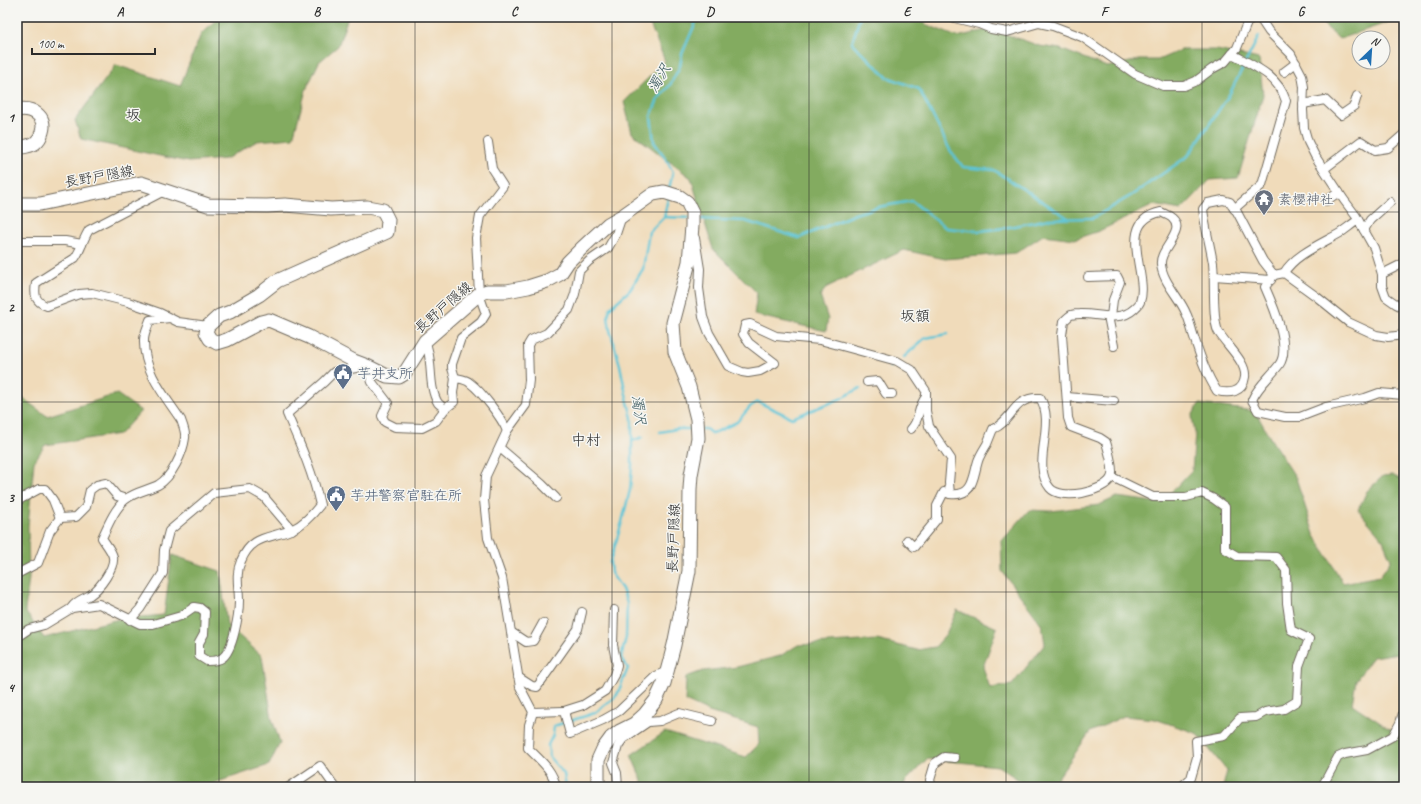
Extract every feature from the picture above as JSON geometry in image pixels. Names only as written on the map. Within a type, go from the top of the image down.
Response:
[{"type":"main road","points":[[17,110],[23,109],[33,111],[41,117],[44,127],[41,137],[35,143],[17,148]]},
{"type":"main road","name":"長野戸隠線","points":[[17,204],[40,204],[141,183],[208,205],[285,205],[331,209],[367,207],[383,210],[388,220],[387,232],[277,282],[259,295],[230,312],[219,316],[208,326],[206,332],[210,339],[217,343],[228,340],[261,322],[269,320],[309,337],[354,361],[387,376],[399,377],[404,374],[425,341],[479,294],[487,291],[507,291],[528,287],[547,281],[560,274],[568,262],[608,224],[653,194],[664,192],[680,197],[687,202],[692,212],[689,262],[673,323],[675,352],[689,387],[697,419],[698,438],[691,475],[689,571],[674,645],[667,671],[656,700],[646,718],[620,731],[611,738],[603,749],[598,760],[598,787]]},
{"type":"street","points":[[950,17],[1007,32],[1039,23],[1053,26],[1082,37],[1135,74],[1163,86],[1184,86],[1196,81],[1212,69],[1225,62],[1237,48],[1247,23],[1252,17]]},
{"type":"street","points":[[1259,17],[1269,32],[1291,54],[1302,75],[1304,87],[1304,128],[1308,142],[1358,220],[1374,248],[1382,274],[1382,286],[1386,296],[1404,308]]},
{"type":"street","points":[[1232,54],[1271,76],[1283,92],[1286,101],[1262,185],[1234,209]]},
{"type":"street","points":[[1284,72],[1296,63]]},
{"type":"street","points":[[1303,104],[1325,100],[1341,115],[1354,106],[1357,96]]},
{"type":"street","points":[[1324,169],[1361,141],[1375,150],[1388,148],[1404,134]]},
{"type":"street","points":[[17,637],[29,629],[44,624],[72,608],[99,604],[140,624],[153,624],[181,616],[194,607],[200,608],[204,612],[204,634],[199,643],[199,656],[207,661],[222,658],[230,650],[239,603],[238,570],[241,559],[255,541],[292,530],[310,518],[320,505],[309,467],[287,414],[334,372],[367,366],[372,382],[388,403],[382,416],[385,422],[395,427],[422,428],[436,421],[445,409],[454,402],[453,393],[455,378],[452,364],[461,338],[481,322],[486,314],[479,294],[476,238],[480,216],[503,186],[492,168],[488,142]]},
{"type":"street","points":[[164,191],[89,230],[78,254],[36,283],[36,296],[40,303],[47,306],[79,294],[92,293],[128,302],[160,313],[178,322],[208,326]]},
{"type":"street","points":[[1326,201],[1339,192]]},
{"type":"street","points":[[907,540],[914,547],[936,519],[937,506],[944,492],[957,495],[965,492],[974,481],[978,460],[993,429],[1000,426],[1014,409],[1027,399],[1040,398],[1044,404],[1046,412],[1043,475],[1050,488],[1057,493],[1070,495],[1087,493],[1106,484],[1112,478],[1112,470],[1106,442],[1100,438],[1071,427],[1068,418],[1062,335],[1064,321],[1072,315],[1090,313],[1110,316],[1124,315],[1139,304],[1142,292],[1137,260],[1138,230],[1151,214],[1161,212],[1173,218],[1177,226],[1176,233],[1162,254],[1160,264],[1173,292],[1186,313],[1209,378],[1217,391],[1225,393],[1233,392],[1241,387],[1245,377],[1242,363],[1217,330],[1213,264],[1203,209],[1208,203],[1222,200],[1230,202],[1272,278]]},
{"type":"street","points":[[1364,230],[1370,220],[1390,202]]},
{"type":"street","points":[[534,712],[520,687],[502,578],[488,538],[484,500],[486,476],[507,431],[526,405],[529,380],[528,345],[531,340],[547,333],[569,310],[576,294],[579,271],[584,265],[608,248],[616,234],[622,216]]},
{"type":"street","points":[[1214,276],[1272,278],[1284,273],[1286,268],[1296,259],[1341,233],[1358,220]]},
{"type":"street","points":[[692,226],[700,269],[699,288],[703,317],[709,333],[728,366],[748,373],[760,371],[775,363],[749,343],[743,334],[745,325],[750,324],[776,336],[820,340],[897,361],[912,370],[926,391],[926,410],[929,426],[952,459],[949,483],[950,494]]},
{"type":"street","points":[[17,240],[65,241],[82,244]]},
{"type":"street","points":[[1382,274],[1404,263]]},
{"type":"street","points":[[1284,273],[1348,322],[1376,335],[1388,337],[1404,335]]},
{"type":"street","points":[[1088,277],[1117,276],[1120,282],[1113,300],[1110,316],[1114,346]]},
{"type":"street","points":[[1272,278],[1266,287],[1283,341],[1283,352],[1280,364],[1255,393],[1252,400],[1258,411],[1284,417],[1300,417],[1326,407],[1365,398],[1379,393],[1404,395]]},
{"type":"street","points":[[72,608],[75,603],[91,594],[101,585],[112,566],[113,556],[102,538],[109,521],[126,499],[159,484],[169,476],[176,464],[186,437],[181,420],[152,377],[146,356],[144,339],[150,320],[170,318]]},
{"type":"street","points":[[425,341],[429,349],[430,371],[434,392],[438,403],[445,409]]},
{"type":"street","points":[[455,378],[470,382],[482,395],[507,431]]},
{"type":"street","points":[[867,382],[878,382],[886,394],[892,394]]},
{"type":"street","points":[[911,429],[916,424],[920,404],[926,395]]},
{"type":"street","points":[[1067,397],[1114,401]]},
{"type":"street","points":[[500,448],[556,498]]},
{"type":"street","points":[[1112,478],[1153,497],[1186,497],[1202,493],[1225,507],[1225,549],[1237,556],[1276,557],[1286,570],[1286,603],[1291,630],[1309,639],[1299,666],[1297,701],[1284,709],[1265,712],[1256,717],[1240,718],[1224,736],[1196,741],[1197,757],[1190,778],[1181,787]]},
{"type":"street","points":[[17,574],[38,563],[50,531],[60,518],[76,517],[86,507],[90,490],[97,484],[106,483],[117,496],[126,499]]},
{"type":"street","points":[[17,501],[39,489],[45,489],[53,500],[60,518]]},
{"type":"street","points":[[130,620],[140,609],[163,573],[164,550],[169,531],[214,493],[250,489],[264,497],[292,530]]},
{"type":"street","points":[[534,712],[565,714],[605,691],[614,675],[617,665],[613,645],[614,610]]},
{"type":"street","points":[[518,677],[532,686],[537,687],[578,629],[582,612]]},
{"type":"street","points":[[511,632],[526,642],[533,641],[543,623]]},
{"type":"street","points":[[565,714],[570,734],[603,720],[619,711],[656,676],[667,671]]},
{"type":"street","points":[[1320,787],[1323,785],[1338,757],[1345,754],[1367,750],[1393,736],[1400,723],[1404,710]]},
{"type":"street","points":[[534,712],[529,725],[528,748],[547,766],[555,781],[556,787]]},
{"type":"street","points":[[618,787],[617,773],[613,762],[618,746],[622,739],[646,718],[660,721],[679,713],[712,721]]},
{"type":"street","points":[[932,787],[930,780],[934,763],[944,756],[955,758]]},
{"type":"street","points":[[289,787],[320,766],[335,787]]},
{"type":"green space","points":[[219,17],[348,17],[338,46],[319,62],[306,90],[293,138],[257,141],[226,159],[188,162],[81,139],[75,120],[116,65],[180,86],[201,34]]},
{"type":"green space","points":[[647,17],[924,17],[925,24],[957,37],[991,29],[1040,46],[1060,49],[1107,67],[1139,60],[1158,60],[1181,50],[1217,50],[1259,59],[1263,95],[1238,178],[1210,180],[1181,210],[1154,205],[1099,231],[1075,239],[1043,235],[1016,253],[945,259],[904,250],[827,287],[820,296],[828,319],[826,331],[754,315],[757,293],[713,249],[691,178],[632,133],[624,102],[665,61]]},
{"type":"green space","points":[[1316,17],[1404,17],[1404,22],[1398,19],[1366,30],[1351,30],[1351,35],[1339,39]]},
{"type":"green space","points":[[17,394],[47,416],[117,394],[141,411],[120,434],[45,445],[34,462],[28,526],[29,578],[25,611],[44,638],[119,619],[164,615],[172,555],[220,571],[227,625],[262,656],[272,719],[280,743],[269,765],[202,787],[17,787]]},
{"type":"green space","points":[[1199,404],[1255,411],[1296,478],[1314,534],[1343,583],[1380,576],[1391,560],[1382,538],[1358,510],[1367,491],[1383,476],[1392,475],[1404,481],[1404,652],[1373,657],[1356,680],[1352,704],[1388,728],[1404,734],[1404,787],[1223,787],[1227,771],[1196,733],[1155,719],[1124,716],[1090,732],[1057,779],[1047,787],[1033,787],[1026,785],[998,766],[927,759],[905,782],[903,787],[645,787],[631,755],[665,732],[746,757],[759,744],[758,727],[709,712],[685,701],[686,677],[703,671],[737,667],[780,656],[798,645],[877,640],[917,650],[935,647],[945,636],[957,610],[997,628],[983,667],[990,688],[1012,685],[1045,644],[1042,625],[1002,571],[1001,542],[1029,510],[1051,511],[1099,505],[1117,497],[1161,503],[1192,470],[1195,434],[1192,416]]},
{"type":"waterway","name":"濁沢","points":[[669,189],[673,172],[654,142],[651,116],[658,99],[670,85],[680,66],[682,54],[698,17]]},
{"type":"waterway","points":[[860,17],[852,43],[887,77],[919,89],[950,150],[963,167],[994,170],[1068,218]]},
{"type":"waterway","points":[[696,219],[745,221],[799,238],[855,214],[878,207],[912,201],[946,228],[980,231],[1049,219],[1093,218],[1132,195],[1188,156],[1229,95],[1259,36]]},
{"type":"waterway","name":"濁沢","points":[[566,787],[564,774],[550,758],[548,745],[553,735],[554,726],[595,713],[617,695],[628,668],[621,658],[626,637],[627,603],[622,589],[611,573],[610,562],[630,490],[632,466],[632,418],[620,365],[610,330],[608,316],[610,308],[630,290],[643,269],[649,232],[664,217],[668,198]]},
{"type":"waterway","points":[[664,217],[689,218]]},
{"type":"waterway","points":[[904,357],[925,338],[948,334]]},
{"type":"waterway","points":[[702,429],[706,429],[712,434],[737,422],[751,406],[758,402],[792,418],[840,399],[860,388]]},
{"type":"waterway","points":[[660,432],[677,429],[692,429]]},
{"type":"waterway","points":[[632,441],[643,437]]},
{"type":"place","name":"素櫻神社","points":[[1264,216]]},
{"type":"place","name":"芋井支所","points":[[343,390]]},
{"type":"place","name":"芋井警察官駐在所","points":[[336,512]]},
{"type":"district","name":"坂","points":[[133,115]]},
{"type":"district","name":"坂額","points":[[915,316]]},
{"type":"district","name":"中村","points":[[586,440]]}]
